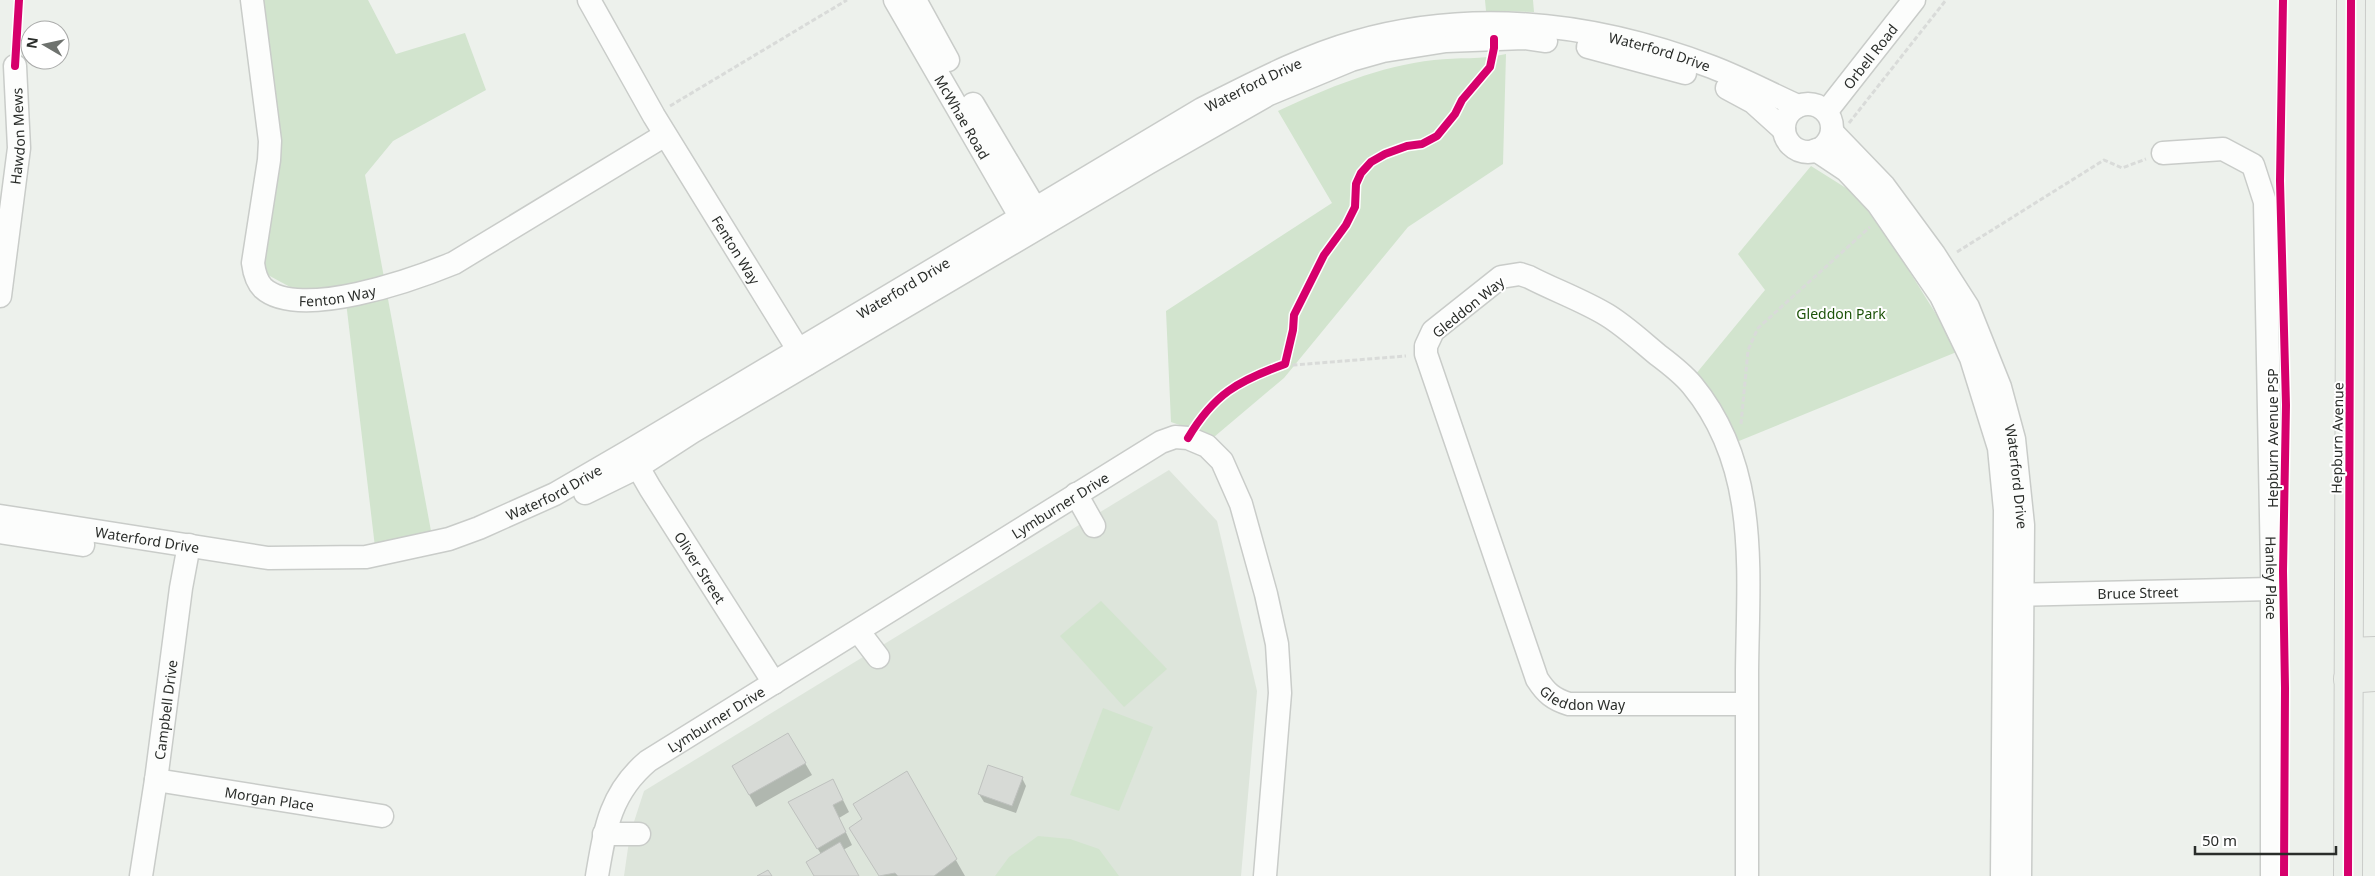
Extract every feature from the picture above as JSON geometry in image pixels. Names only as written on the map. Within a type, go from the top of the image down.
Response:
[{"type":"main road","points":[[2341,0],[2351,60]]},
{"type":"main road","name":"Hepburn Avenue","points":[[2348,876],[2357,661],[2351,0]]},
{"type":"main road","points":[[2357,661],[2375,677]]},
{"type":"street","name":"Fenton Way","points":[[252,0],[270,141],[269,160],[253,263],[262,287],[272,294],[291,298],[338,298],[417,278],[454,262],[665,135]]},
{"type":"street","name":"Fenton Way","points":[[589,0],[665,135],[803,358]]},
{"type":"street","name":"Orbell Road","points":[[1836,125],[1914,0]]},
{"type":"street","name":"McWhae Road","points":[[905,2],[969,97],[1032,220]]},
{"type":"street","name":"Waterford Drive","points":[[1032,220],[1110,166],[1202,109],[1252,83],[1322,53],[1354,42],[1421,28],[1512,22],[1589,32],[1637,42],[1712,67],[1798,106]]},
{"type":"street","name":"Waterford Drive","points":[[0,532],[188,553],[296,559],[366,557],[449,539],[520,511],[633,459],[694,411],[803,358],[1032,220],[1269,94],[1351,60],[1418,44],[1524,38],[1590,47],[1693,75],[1731,90],[1753,102],[1784,130]]},
{"type":"street","name":"Hawdon Mews","points":[[0,296],[19,148],[15,66]]},
{"type":"street","points":[[1814,104],[1836,125],[1826,143],[1816,150],[1802,151],[1795,148],[1790,143],[1784,130],[1787,115],[1798,106],[1814,104]]},
{"type":"street","name":"Waterford Drive","points":[[1836,125],[1940,262],[1968,307],[2000,387],[2014,439],[2023,525],[2013,595],[2002,876]]},
{"type":"street","name":"Hanley Place","points":[[2163,152],[2223,149],[2252,165],[2265,202],[2271,589],[2272,876]]},
{"type":"street","name":"Waterford Drive","points":[[1816,150],[1846,170],[1878,204],[1941,296],[1972,358],[1999,448],[2013,595],[2020,876]]},
{"type":"street","name":"Gleddon Way","points":[[1746,876],[1747,704],[1747,528],[1736,470],[1725,436],[1712,413],[1681,374],[1621,324],[1606,314],[1520,274],[1501,277],[1433,331],[1426,346],[1426,354],[1537,679],[1544,691],[1555,700],[1569,704],[1747,704]]},
{"type":"street","name":"Lymburner Drive","points":[[597,876],[609,816],[631,775],[648,760],[858,632],[1076,494],[1161,442],[1175,437],[1198,442],[1222,461],[1240,504],[1266,594],[1277,644],[1280,668],[1278,731],[1265,876]]},
{"type":"street","name":"Oliver Street","points":[[633,459],[774,682]]},
{"type":"street","points":[[1076,494],[1094,526]]},
{"type":"street","name":"Waterford Drive","points":[[0,516],[188,553]]},
{"type":"street","name":"Campbell Drive","points":[[141,876],[188,553]]},
{"type":"street","name":"Bruce Street","points":[[2013,595],[2271,589]]},
{"type":"street","points":[[858,632],[878,657]]},
{"type":"street","name":"Morgan Place","points":[[156,780],[382,816]]},
{"type":"street","points":[[604,834],[639,834]]},
{"type":"path","points":[[654,116],[848,0]]},
{"type":"path","points":[[1836,125],[1848,124],[1946,0]]},
{"type":"path","points":[[1940,262],[2104,160],[2122,168],[2163,152]]},
{"type":"path","points":[[1725,436],[1741,424],[1748,350],[1758,328],[1871,226]]},
{"type":"path","points":[[1276,367],[1286,360],[1294,365],[1426,354]]},
{"type":"shaded area","points":[[1169,470],[1217,521],[1257,691],[1241,876],[624,876],[630,834],[644,791]]},
{"type":"green space","points":[[262,0],[368,0],[396,54],[465,33],[486,90],[393,141],[365,175],[431,531],[375,547],[344,285],[303,294],[268,275],[255,241],[279,138]]},
{"type":"green space","points":[[1485,0],[1533,0],[1534,12],[1486,11]]},
{"type":"green space","points":[[1506,54],[1503,164],[1408,227],[1284,378],[1214,437],[1171,422],[1166,311],[1332,203],[1278,111],[1335,86],[1394,67],[1434,60]]},
{"type":"green space","name":"Gleddon Park","points":[[1811,166],[1854,193],[1888,237],[1959,351],[1739,441],[1719,406],[1695,375],[1765,290],[1738,254]]},
{"type":"green space","points":[[1101,601],[1167,669],[1124,707],[1060,636]]},
{"type":"green space","points":[[1103,708],[1153,727],[1119,811],[1070,795]]},
{"type":"green space","points":[[1038,836],[1070,839],[1099,849],[1119,876],[995,876],[1009,857]]},
{"type":"building","points":[[788,733],[806,763],[749,795],[732,766]]},
{"type":"building","points":[[988,765],[1023,777],[1012,806],[978,794]]},
{"type":"building","points":[[907,771],[957,859],[934,876],[898,876],[895,873],[879,876],[849,828],[862,819],[853,804]]},
{"type":"building","points":[[833,779],[843,800],[833,805],[846,832],[817,849],[788,802]]},
{"type":"building","points":[[840,842],[859,876],[814,876],[806,862]]},
{"type":"building","points":[[768,870],[772,876],[757,876]]},
{"type":"cycle path","points":[[15,66],[19,0]]},
{"type":"cycle path","name":"Hepburn Avenue PSP","points":[[2283,0],[2280,181],[2286,405],[2283,571],[2285,688],[2284,876]]},
{"type":"cycle path","points":[[2348,876],[2351,0]]},
{"type":"cycle path","points":[[1188,438],[1208,410],[1229,391],[1241,383],[1285,364],[1293,330],[1294,315],[1324,255],[1346,225],[1355,207],[1356,184],[1361,173],[1371,162],[1385,154],[1407,146],[1422,144],[1437,136],[1455,114],[1462,100],[1490,67],[1494,39]]}]
